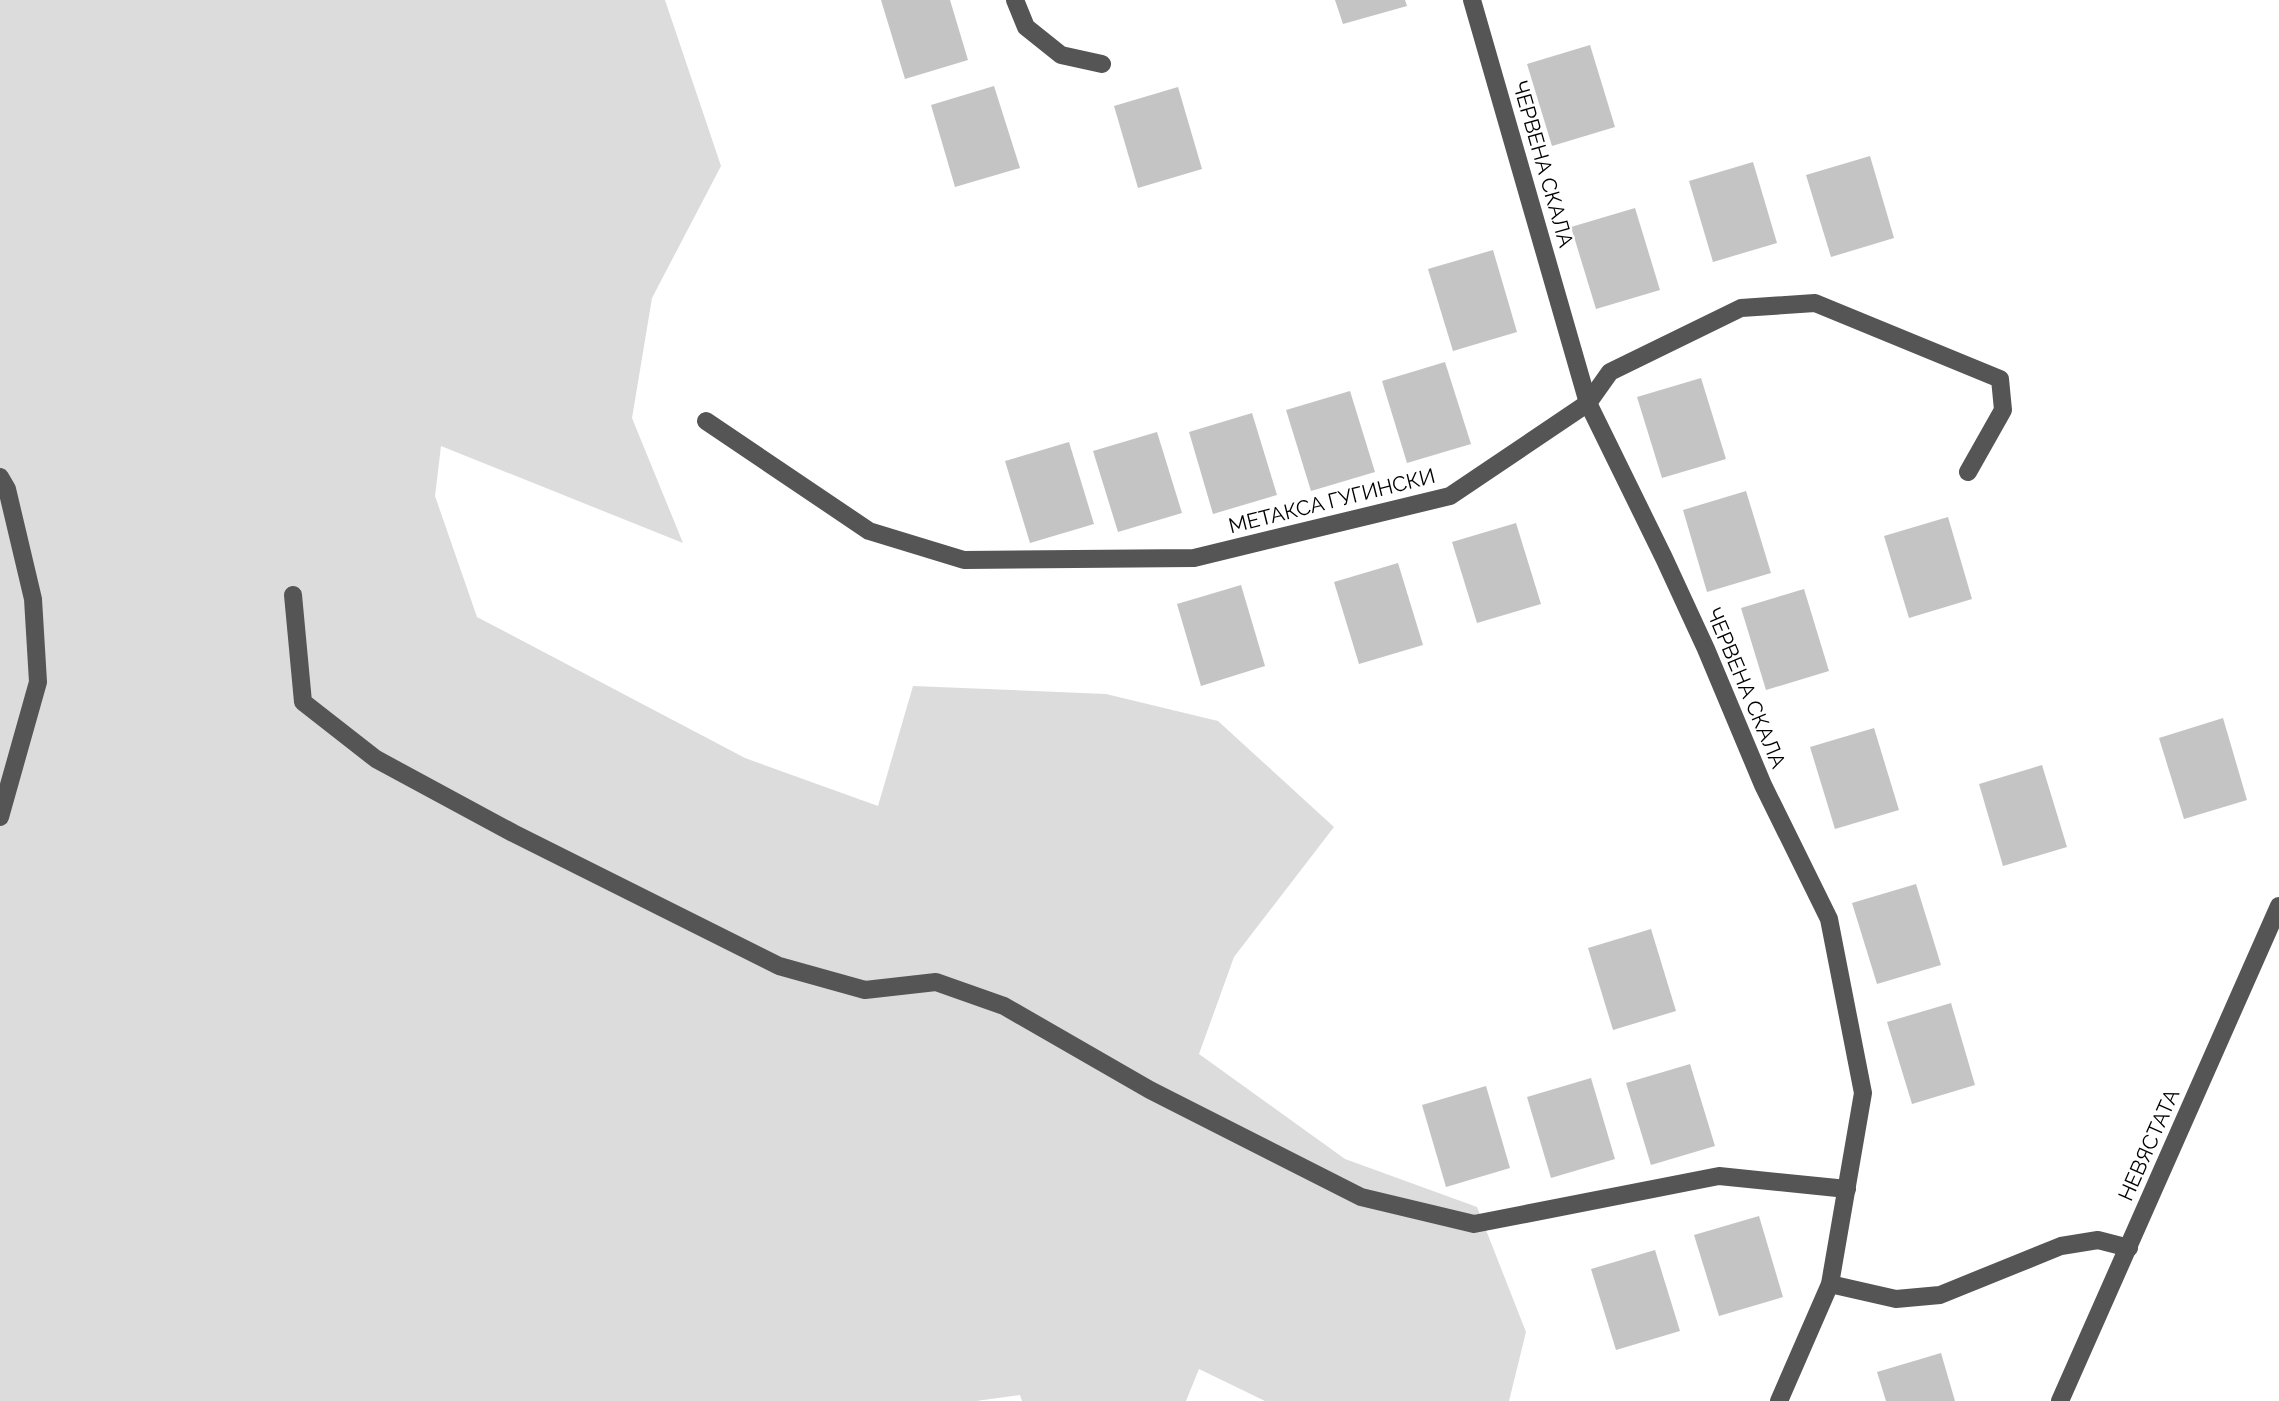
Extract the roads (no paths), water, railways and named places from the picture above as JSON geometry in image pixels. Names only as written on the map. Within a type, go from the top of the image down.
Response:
[{"type":"street","points":[[1015,0],[1026,27],[1061,55],[1102,64]]},
{"type":"street","name":"ЧЕРВЕНА СКАЛА","points":[[1472,0],[1588,403],[1664,558],[1706,649],[1763,785],[1829,919],[1863,1093],[1830,1284],[1779,1401]]},
{"type":"street","name":"МЕТАКСА ГУГИНСКИ","points":[[706,421],[869,531],[964,559],[1194,558],[1450,496],[1588,403],[1610,372],[1741,308],[1815,303],[2000,379],[2003,410],[1968,472]]},
{"type":"street","points":[[0,477],[8,489],[33,599],[38,682],[0,817]]},
{"type":"street","points":[[293,595],[303,702],[376,759],[513,833],[779,966],[865,990],[936,982],[1003,1006],[1150,1090],[1361,1197],[1474,1224],[1719,1176],[1847,1189]]},
{"type":"street","name":"НЕВЯСТАТА","points":[[2060,1401],[2279,906]]},
{"type":"street","points":[[1830,1284],[1896,1299],[1941,1296],[2061,1246],[2098,1240],[2129,1248]]}]
